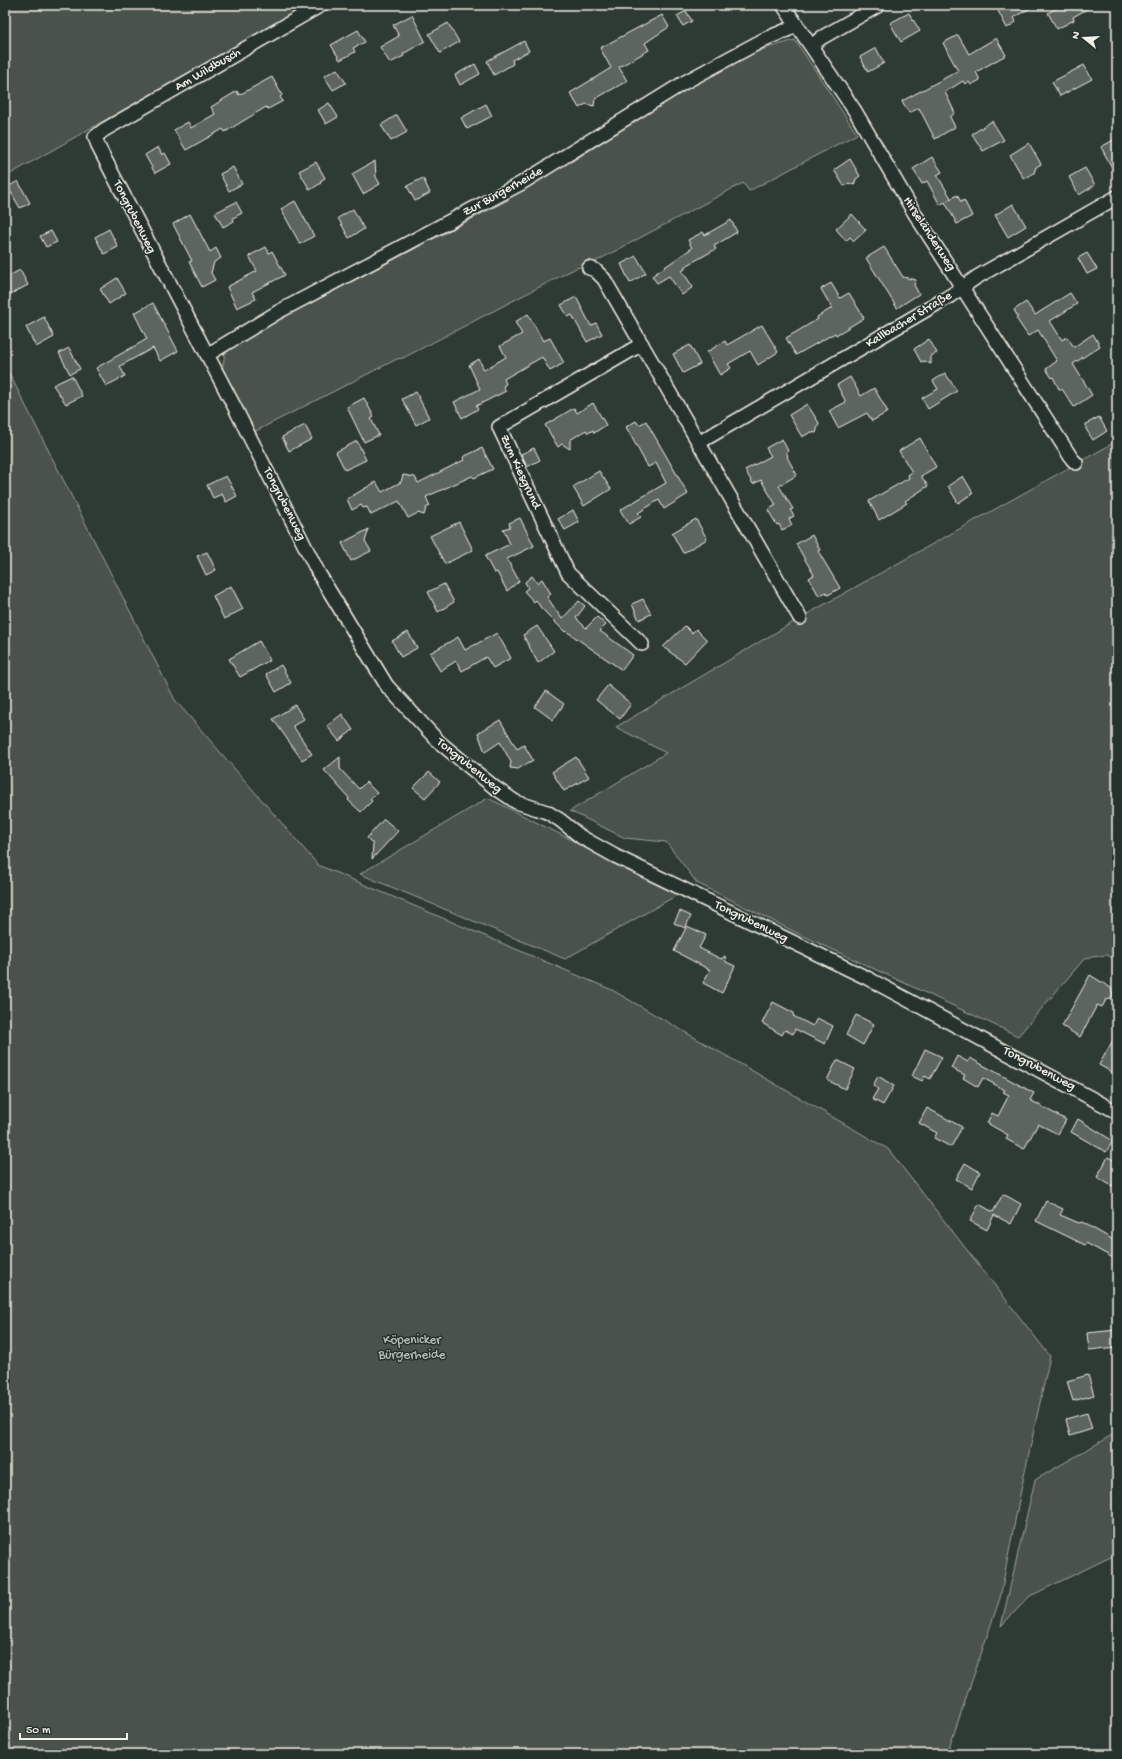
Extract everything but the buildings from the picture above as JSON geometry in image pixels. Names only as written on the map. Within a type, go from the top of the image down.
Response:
[{"type":"street","name":"Am Wildbusch","points":[[96,137],[104,130],[321,5]]},
{"type":"street","name":"Hirseländerweg","points":[[783,5],[855,111],[915,214],[1076,463]]},
{"type":"street","points":[[812,46],[821,38],[879,5]]},
{"type":"street","name":"Zur Bürgerheide","points":[[207,355],[285,308],[520,184],[685,82],[796,24]]},
{"type":"street","name":"Tongrubenweg","points":[[96,137],[99,148],[319,574],[376,671],[387,686],[439,742],[473,771],[512,799],[547,812],[560,820],[581,837],[608,852],[867,978],[1117,1112]]},
{"type":"street","name":"Kallbacher Straße","points":[[700,442],[950,296],[977,277],[1117,197]]},
{"type":"street","points":[[589,268],[595,270],[604,279],[700,442],[800,618]]},
{"type":"street","name":"Zum Kiesgrund","points":[[642,344],[499,427],[568,573],[642,644]]},
{"type":"green space","points":[[5,5],[308,5],[5,177]]},
{"type":"green space","points":[[795,40],[857,134],[749,191],[743,183],[589,265],[576,268],[403,358],[397,359],[250,434],[222,371],[225,353],[244,340],[286,316],[508,200],[511,194],[563,162],[571,162],[688,88],[713,75],[729,63],[764,49]]},
{"type":"green space","name":"Köpenicker Bürgerheide","points":[[5,365],[175,700],[318,865],[612,990],[888,1149],[1050,1356],[1021,1490],[1000,1598],[947,1754],[5,1754]]},
{"type":"green space","points":[[1117,441],[1117,960],[1107,955],[1085,958],[1018,1036],[795,932],[697,883],[666,842],[625,838],[570,811],[666,753],[616,727],[800,618]]},
{"type":"green space","points":[[488,798],[679,894],[565,959],[360,874]]},
{"type":"green space","points":[[1117,1432],[1117,1554],[1030,1596],[1001,1626],[1035,1480]]}]
